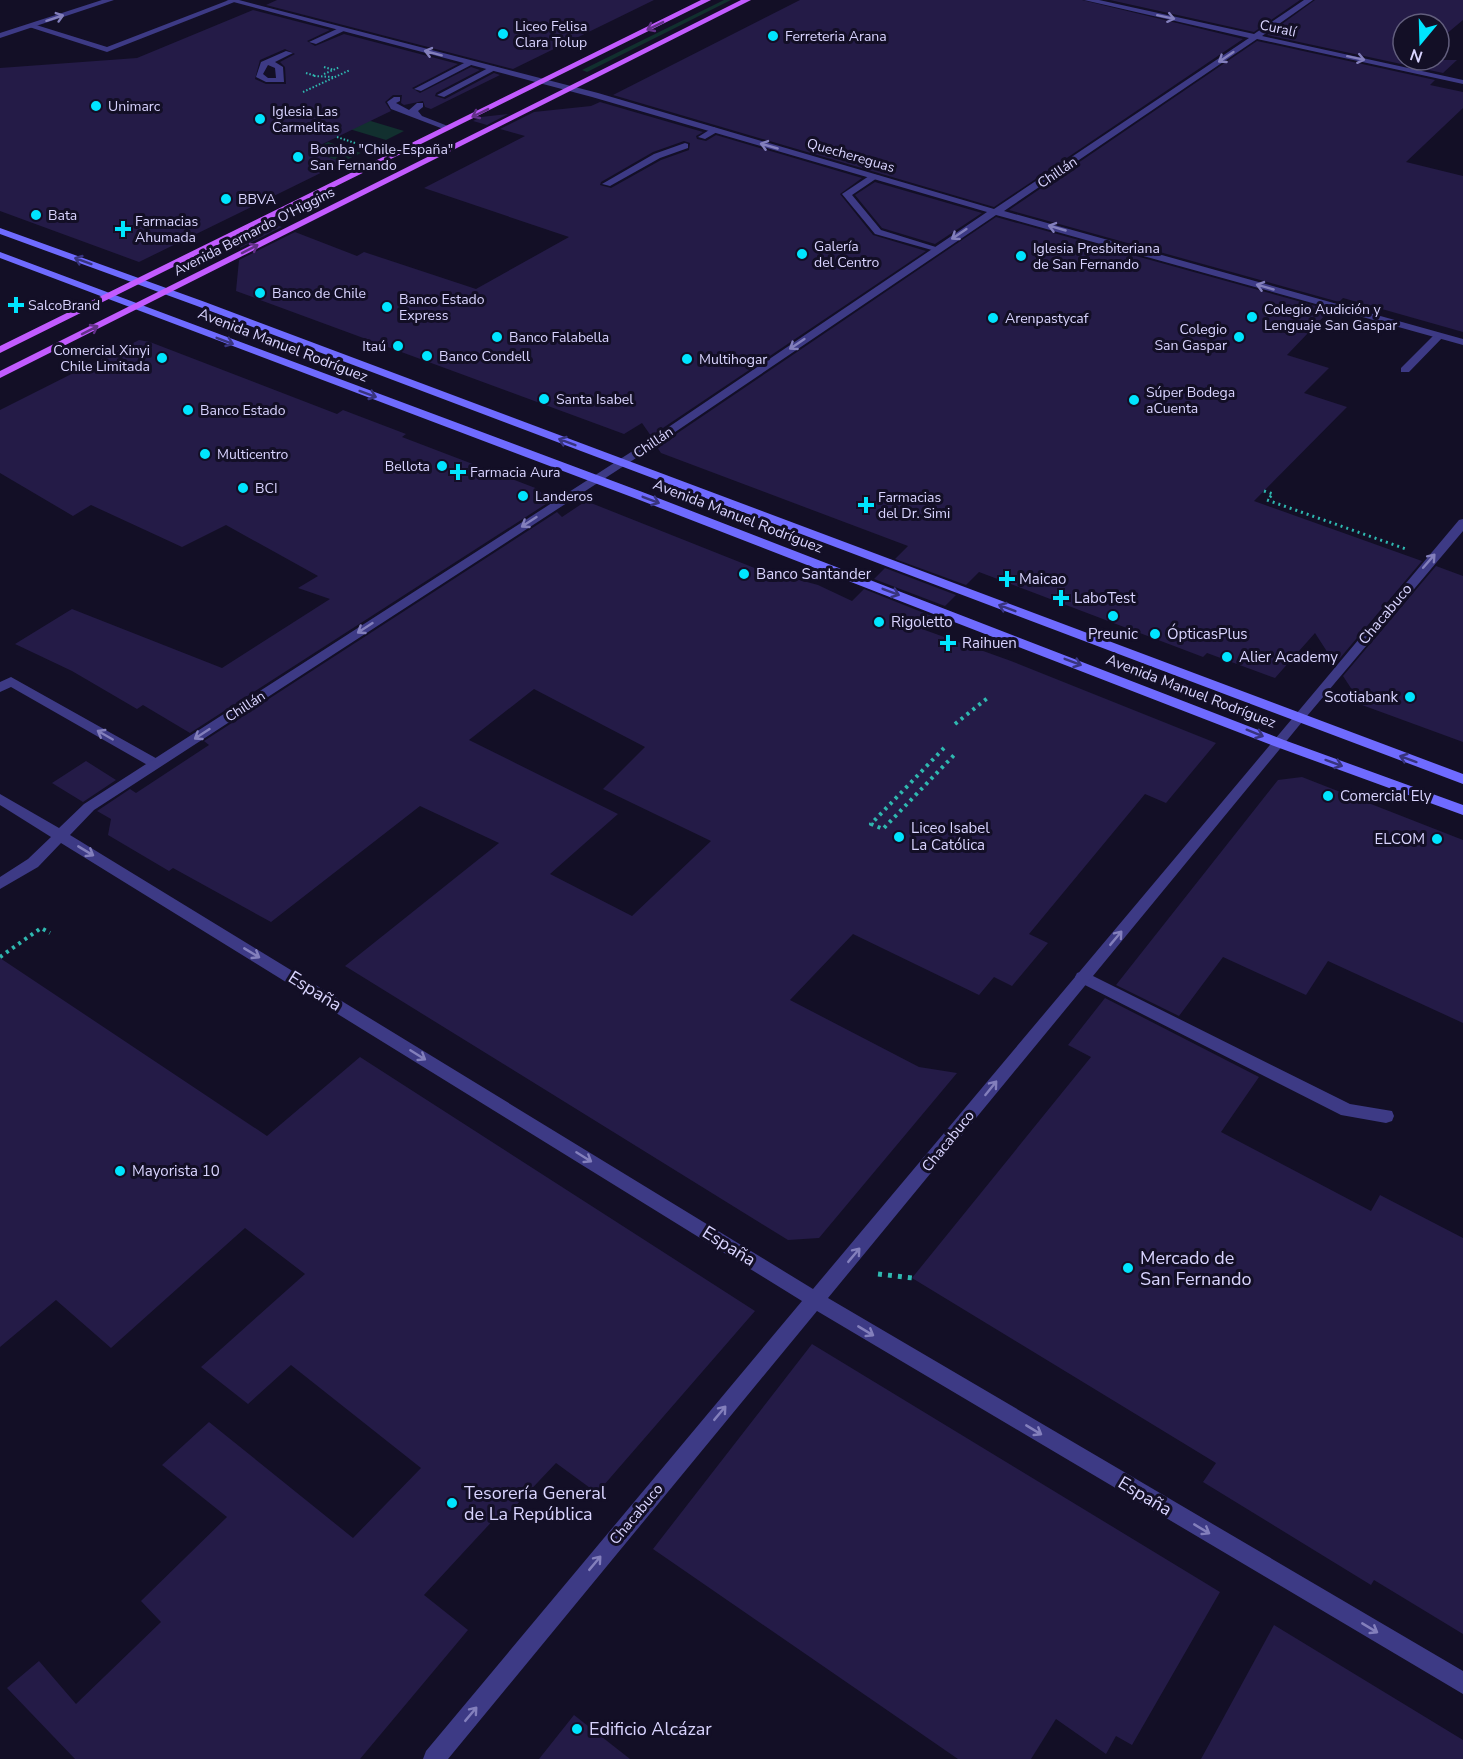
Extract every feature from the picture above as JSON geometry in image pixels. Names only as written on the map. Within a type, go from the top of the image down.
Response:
[{"type":"main road","name":"Avenida Bernardo O'Higgins","points":[[0,350],[707,0]]},
{"type":"main road","name":"Avenida Bernardo O'Higgins","points":[[0,375],[747,0]]},
{"type":"main road","name":"Avenida Manuel Rodríguez","points":[[0,231],[167,291],[1463,779]]},
{"type":"main road","name":"Avenida Manuel Rodríguez","points":[[0,255],[596,479],[1279,743],[1463,810]]},
{"type":"street","points":[[0,36],[110,0]]},
{"type":"street","points":[[30,26],[107,50],[231,0]]},
{"type":"street","name":"Quechereguas","points":[[231,0],[571,88],[996,212],[1463,342]]},
{"type":"street","name":"Curalí","points":[[1088,0],[1463,82]]},
{"type":"street","name":"Chillán","points":[[0,884],[33,863],[89,807],[622,462],[1309,0]]},
{"type":"street","points":[[313,42],[342,30]]},
{"type":"street","points":[[268,62],[289,53]]},
{"type":"street","points":[[418,89],[471,63]]},
{"type":"street","points":[[441,95],[495,68]]},
{"type":"street","points":[[398,99],[391,102],[394,107],[449,128]]},
{"type":"street","points":[[418,118],[413,110],[420,105]]},
{"type":"street","points":[[702,137],[714,130]]},
{"type":"street","points":[[607,184],[657,156],[685,146]]},
{"type":"street","points":[[875,176],[847,194],[878,232],[936,250]]},
{"type":"street","points":[[1405,370],[1439,336]]},
{"type":"street","name":"Chacabuco","points":[[434,1759],[765,1358],[817,1300],[1279,743],[1297,718],[1463,523]]},
{"type":"street","points":[[6,684],[156,764]]},
{"type":"street","name":"España","points":[[0,799],[817,1300],[1463,1683]]},
{"type":"street","points":[[1083,977],[1347,1110],[1386,1116]]},
{"type":"path","points":[[324,75],[340,68]]},
{"type":"path","points":[[307,73],[315,70]]},
{"type":"path","points":[[301,93],[350,70]]},
{"type":"path","points":[[1264,491],[1273,494],[1267,500],[1432,558]]},
{"type":"path","points":[[955,724],[990,696]]},
{"type":"path","points":[[944,748],[871,824],[883,829],[956,753]]},
{"type":"path","points":[[0,957],[41,928],[50,933]]},
{"type":"green space","points":[[724,0],[731,0],[587,72],[582,70]]},
{"type":"green space","points":[[364,119],[404,131],[386,140],[346,128]]},
{"type":"green space","points":[[328,142],[361,153],[342,162],[310,151]]},
{"type":"building","name":"Liceo Felisa Clara Tolup","points":[[277,0],[654,0],[513,69],[266,5]]},
{"type":"building","points":[[800,0],[1082,0],[1243,39],[994,207],[613,95]]},
{"type":"building","points":[[1110,0],[1300,0],[1254,32]]},
{"type":"building","points":[[1315,0],[1463,0],[1463,20],[1451,30],[1451,12],[1391,12],[1391,62],[1267,35]]},
{"type":"building","points":[[253,10],[330,30],[307,41],[315,46],[344,34],[458,64],[412,88],[420,93],[471,67],[480,70],[436,93],[435,96],[445,99],[494,73],[500,75],[431,109],[425,107],[423,101],[404,105],[401,103],[402,95],[393,95],[385,102],[391,111],[308,151],[343,162],[139,262],[0,211],[0,68],[137,58]],"holes":[[[285,49],[295,54],[280,62],[285,67],[286,84],[266,84],[255,79],[260,60]]]},
{"type":"building","points":[[1257,41],[1435,80],[1430,85],[1463,92],[1463,108],[1406,162],[1463,176],[1463,332],[1343,298],[1339,302],[1009,210]]},
{"type":"building","points":[[600,102],[703,132],[696,136],[697,139],[706,141],[716,135],[862,178],[840,194],[873,235],[926,251],[651,436],[642,423],[624,434],[236,291],[239,260],[295,232],[357,256],[364,252],[476,289],[569,237],[424,188],[525,136],[500,129],[534,112],[591,106]],"holes":[[[684,141],[690,143],[689,150],[661,160],[611,188],[600,185],[601,182],[653,152]]]},
{"type":"building","points":[[508,114],[487,125],[473,121],[481,117]]},
{"type":"building","points":[[875,182],[982,213],[935,244],[882,228],[855,195]]},
{"type":"building","points":[[996,217],[1330,310],[1287,355],[1329,368],[1304,393],[1347,407],[1254,501],[1422,561],[1335,664],[1315,633],[1275,678],[1207,653],[1203,657],[979,572],[966,585],[895,559],[908,546],[661,453],[657,447]]},
{"type":"building","points":[[268,222],[282,227],[240,248],[241,236]]},
{"type":"building","points":[[139,340],[150,342],[337,414],[343,410],[406,434],[402,437],[538,489],[549,502],[190,733],[143,705],[137,709],[72,671],[15,644],[72,609],[222,668],[330,599],[298,588],[318,576],[226,525],[182,547],[91,505],[73,516],[0,473],[0,410]]},
{"type":"building","points":[[586,501],[782,579],[785,576],[818,585],[852,601],[864,589],[934,617],[922,629],[1011,661],[1216,743],[1166,803],[1145,794],[1029,934],[1048,943],[1012,986],[994,977],[979,995],[853,934],[790,1000],[919,1067],[957,1073],[819,1238],[788,1240],[345,966],[499,843],[420,806],[271,922],[173,868],[169,871],[108,835],[111,819],[97,811],[130,789],[136,793],[209,745],[204,741],[557,512],[562,517]],"holes":[[[534,689],[645,747],[603,789],[711,841],[632,916],[550,874],[618,814],[469,740]]]},
{"type":"building","points":[[1436,566],[1463,576],[1463,742],[1362,705],[1343,676]]},
{"type":"building","points":[[885,568],[956,595],[945,606],[874,579]]},
{"type":"building","points":[[86,761],[116,780],[83,802],[52,783]]},
{"type":"building","points":[[1302,777],[1463,840],[1463,1023],[1328,961],[1306,995],[1223,957],[1179,1016],[1116,985],[1278,780]]},
{"type":"building","points":[[0,958],[267,1136],[360,1057],[755,1311],[597,1493],[556,1463],[502,1520],[497,1516],[424,1595],[468,1630],[360,1759],[75,1759],[7,1688],[39,1661],[76,1704],[161,1622],[141,1601],[227,1517],[162,1465],[209,1422],[353,1538],[421,1468],[291,1365],[248,1404],[201,1367],[305,1274],[245,1228],[111,1348],[56,1300],[0,1347]]},
{"type":"building","points":[[1105,998],[1259,1077],[1221,1132],[1371,1211],[1380,1195],[1463,1238],[1463,1634],[1374,1580],[1371,1585],[1203,1482],[1216,1463],[912,1278],[1091,1057],[1068,1045]]},
{"type":"building","points":[[812,1344],[1220,1592],[1132,1745],[1116,1736],[1106,1754],[1056,1719],[1031,1759],[958,1759],[653,1549]]},
{"type":"building","points":[[1274,1625],[1463,1740],[1463,1759],[1201,1759]]},
{"type":"building","name":"Edificio Alcázar","points":[[574,1715],[630,1759],[539,1759]]},
{"type":"place","name":"Liceo Felisa Clara Tolup","points":[[503,34]]},
{"type":"place","name":"Ferreteria Arana","points":[[773,36]]},
{"type":"place","name":"Unimarc","points":[[96,106]]},
{"type":"place","name":"Iglesia Las Carmelitas","points":[[260,119]]},
{"type":"place","name":"Bomba \"Chile-España\" San Fernando","points":[[298,157]]},
{"type":"place","name":"BBVA","points":[[226,199]]},
{"type":"place","name":"Bata","points":[[36,215]]},
{"type":"place","name":"Farmacias Ahumada","points":[[123,229]]},
{"type":"place","name":"Galería del Centro","points":[[802,254]]},
{"type":"place","name":"Iglesia Presbiteriana de San Fernando","points":[[1021,256]]},
{"type":"place","name":"Banco de Chile","points":[[260,293]]},
{"type":"place","name":"SalcoBrand","points":[[16,305]]},
{"type":"place","name":"Banco Estado Express","points":[[387,307]]},
{"type":"place","name":"Colegio Audición y Lenguaje San Gaspar","points":[[1252,317]]},
{"type":"place","name":"Arenpastycaf","points":[[993,318]]},
{"type":"place","name":"Banco Falabella","points":[[497,337]]},
{"type":"place","name":"Colegio San Gaspar","points":[[1239,337]]},
{"type":"place","name":"Itaú","points":[[398,346]]},
{"type":"place","name":"Banco Condell","points":[[427,356]]},
{"type":"place","name":"Comercial Xinyi Chile Limitada","points":[[162,358]]},
{"type":"place","name":"Multihogar","points":[[687,359]]},
{"type":"place","name":"Santa Isabel","points":[[544,399]]},
{"type":"place","name":"Súper Bodega aCuenta","points":[[1134,400]]},
{"type":"place","name":"Banco Estado","points":[[188,410]]},
{"type":"place","name":"Multicentro","points":[[205,454]]},
{"type":"place","name":"Bellota","points":[[442,466]]},
{"type":"place","name":"Farmacia Aura","points":[[458,472]]},
{"type":"place","name":"BCI","points":[[243,488]]},
{"type":"place","name":"Landeros","points":[[523,496]]},
{"type":"place","name":"Farmacias del Dr. Simi","points":[[866,505]]},
{"type":"place","name":"Banco Santander","points":[[744,574]]},
{"type":"place","name":"Maicao","points":[[1007,579]]},
{"type":"place","name":"LaboTest","points":[[1061,598]]},
{"type":"place","name":"Preunic","points":[[1113,616]]},
{"type":"place","name":"Rigoletto","points":[[879,622]]},
{"type":"place","name":"ÓpticasPlus","points":[[1155,634]]},
{"type":"place","name":"Raihuen","points":[[948,643]]},
{"type":"place","name":"Alier Academy","points":[[1227,657]]},
{"type":"place","name":"Scotiabank","points":[[1410,697]]},
{"type":"place","name":"Comercial Ely","points":[[1328,796]]},
{"type":"place","name":"Liceo Isabel La Católica","points":[[899,837]]},
{"type":"place","name":"ELCOM","points":[[1437,839]]},
{"type":"place","name":"Mayorista 10","points":[[120,1171]]},
{"type":"place","name":"Mercado de San Fernando","points":[[1128,1268]]},
{"type":"place","name":"Tesorería General de La República","points":[[452,1503]]},
{"type":"place","name":"Edificio Alcázar","points":[[577,1729]]}]
